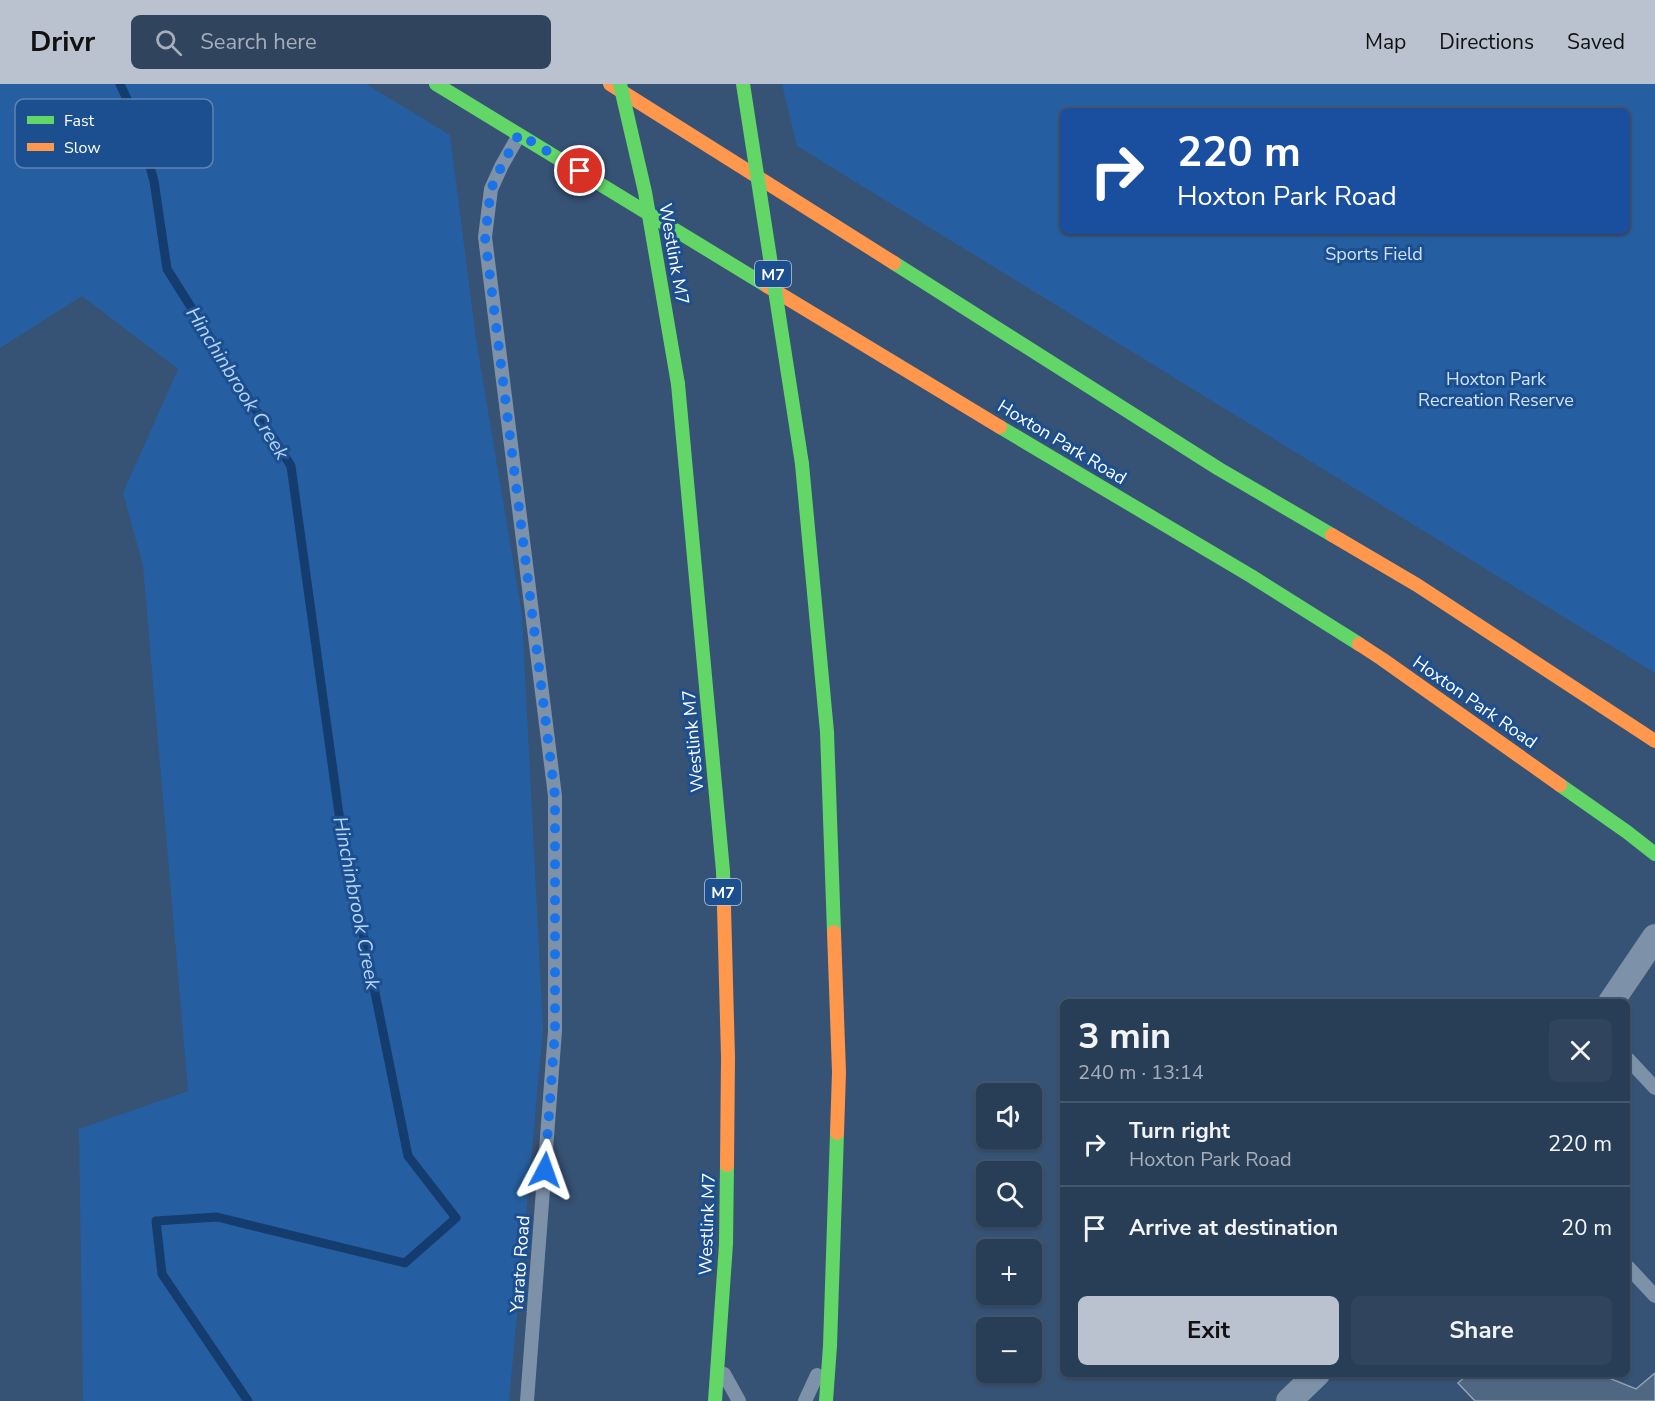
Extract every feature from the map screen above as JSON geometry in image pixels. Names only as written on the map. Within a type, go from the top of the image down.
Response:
[{"type":"main road","name":"Hoxton Park Road","points":[[436,84],[936,388],[1251,576],[1372,652],[1655,854]]},
{"type":"main road","points":[[610,84],[1219,469],[1417,585],[1655,741]]},
{"type":"main road","name":"Westlink M7","points":[[620,84],[645,192],[678,384],[723,871],[728,1080],[726,1244],[715,1401]]},
{"type":"main road","name":"M7","points":[[743,84],[802,464],[827,732],[839,1072],[830,1346],[826,1401]]},
{"type":"street","points":[[1613,999],[1655,938]]},
{"type":"street","points":[[1289,1401],[1314,1377]]},
{"type":"lane","name":"Yarato Road","points":[[519,134],[491,189],[485,237],[555,796],[555,1031],[527,1401]]},
{"type":"lane","points":[[1630,1061],[1655,1088]]},
{"type":"lane","points":[[1630,1269],[1655,1296]]},
{"type":"lane","points":[[805,1401],[830,1346]]},
{"type":"lane","points":[[718,1361],[739,1401]]},
{"type":"green space","points":[[0,84],[366,84],[450,135],[476,339],[522,615],[543,1029],[509,1401],[83,1401],[79,1129],[188,1091],[143,566],[123,493],[178,369],[82,296],[0,348]]},
{"type":"green space","name":"Hoxton Park Recreation Reserve","points":[[782,84],[1655,84],[1655,673],[797,146]]},
{"type":"building","points":[[1655,1373],[1655,1401],[1475,1401],[1458,1383],[1465,1377],[1606,1377],[1636,1389]]},
{"type":"waterway","name":"Hinchinbrook Creek","points":[[120,84],[127,99]]},
{"type":"waterway","name":"Hinchinbrook Creek","points":[[150,168],[167,269],[291,466],[339,814],[408,1156],[456,1218],[405,1263],[217,1217],[156,1221],[162,1274],[248,1401]]},
{"type":"traffic: fast","points":[[436,84],[767,286]]},
{"type":"traffic: fast","points":[[620,84],[645,192],[678,384]]},
{"type":"traffic: fast","points":[[743,84],[802,464]]},
{"type":"traffic: fast","points":[[894,263],[1219,469],[1332,535]]},
{"type":"traffic: fast","points":[[678,384],[723,871],[724,907]]},
{"type":"traffic: fast","points":[[1000,427],[1251,576],[1359,644]]},
{"type":"traffic: fast","points":[[802,464],[827,732],[834,932]]},
{"type":"traffic: fast","points":[[1560,785],[1655,854]]},
{"type":"traffic: fast","points":[[826,1401],[837,1133]]},
{"type":"traffic: fast","points":[[715,1401],[726,1244],[727,1165]]},
{"type":"traffic: slow","points":[[610,84],[894,263]]},
{"type":"traffic: slow","points":[[767,286],[1000,427]]},
{"type":"traffic: slow","points":[[1332,535],[1417,585],[1655,741]]},
{"type":"traffic: slow","points":[[1359,644],[1560,785]]},
{"type":"traffic: slow","points":[[724,907],[728,1057],[727,1165]]},
{"type":"traffic: slow","points":[[834,932],[839,1072],[837,1133]]},
{"type":"route","points":[[545,1170],[555,1031],[555,796],[485,237],[491,189],[519,134],[580,171]]},
{"type":"park label","name":"Sports Field","points":[[1374,254]]}]
